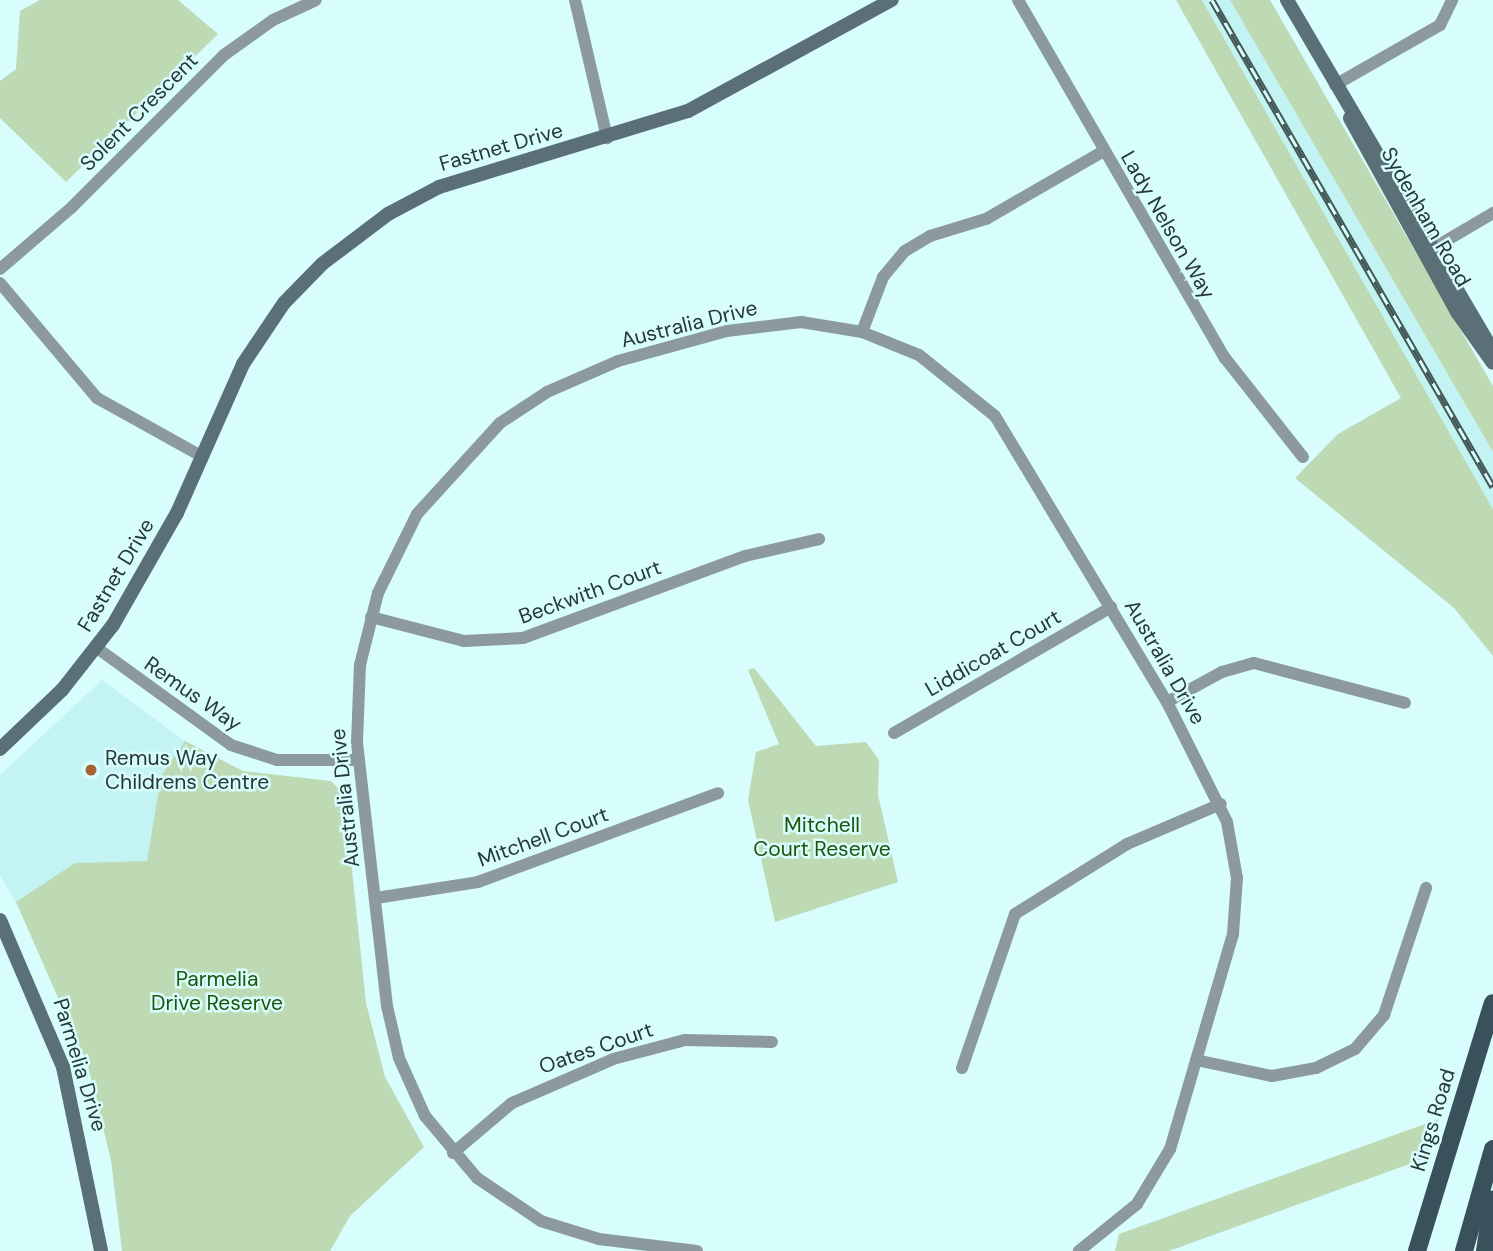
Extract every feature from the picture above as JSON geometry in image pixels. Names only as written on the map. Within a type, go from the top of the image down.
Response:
[{"type":"main road","name":"Kings Road","points":[[1417,1251],[1493,1003]]},
{"type":"main road","points":[[1464,1251],[1493,1149]]},
{"type":"main road","points":[[1485,1251],[1493,1200]]},
{"type":"street","name":"Solent Crescent","points":[[0,269],[71,208],[224,55],[273,20],[316,0]]},
{"type":"street","points":[[575,0],[607,138]]},
{"type":"street","name":"Fastnet Drive","points":[[0,748],[97,648],[155,555],[233,382],[270,322],[355,237],[463,177],[607,138],[719,98],[892,0]]},
{"type":"street","name":"Lady Nelson Way","points":[[1018,0],[1225,358],[1303,457]]},
{"type":"street","name":"Sydenham Road","points":[[1287,0],[1335,85],[1367,157],[1493,351]]},
{"type":"street","points":[[1335,85],[1440,25],[1452,0]]},
{"type":"street","points":[[862,332],[883,277],[905,251],[930,236],[986,219],[1104,151]]},
{"type":"street","points":[[1430,251],[1493,213]]},
{"type":"street","name":"Sydenham Road","points":[[1430,251],[1493,363]]},
{"type":"street","points":[[0,283],[97,398],[201,456]]},
{"type":"street","name":"Australia Drive","points":[[697,1251],[620,1247],[541,1221],[490,1189],[453,1153],[425,1116],[399,1058],[358,760],[357,689],[371,617],[397,550],[438,486],[500,423],[547,392],[618,361],[753,325],[801,322],[862,332],[936,365],[995,416],[1167,702],[1221,804],[1236,860],[1236,908],[1196,1060],[1158,1173],[1124,1218],[1079,1251]]},
{"type":"street","name":"Beckwith Court","points":[[371,617],[464,640],[523,638],[745,556],[819,539]]},
{"type":"street","name":"Liddicoat Court","points":[[894,733],[1111,607]]},
{"type":"street","name":"Remus Way","points":[[97,648],[231,745],[277,760],[358,760]]},
{"type":"street","points":[[1167,702],[1222,672],[1254,663],[1405,703]]},
{"type":"street","name":"Mitchell Court","points":[[376,898],[478,882],[718,793]]},
{"type":"street","points":[[962,1068],[1015,914],[1127,844],[1221,804]]},
{"type":"street","points":[[1196,1060],[1272,1076],[1316,1068],[1356,1049],[1384,1015],[1426,888]]},
{"type":"street","name":"Parmelia Drive","points":[[0,920],[63,1067],[101,1251]]},
{"type":"street","name":"Oates Court","points":[[453,1153],[512,1103],[613,1059],[685,1040],[772,1042]]},
{"type":"street","name":"Parmelia Drive","points":[[96,1251],[97,1229]]},
{"type":"shaded area","points":[[1202,0],[1230,0],[1493,452],[1493,509]]},
{"type":"shaded area","name":"Remus Way Childrens Centre","points":[[102,680],[185,741],[161,776],[147,861],[75,863],[16,902],[0,876],[0,775]]},
{"type":"green space","points":[[40,0],[178,0],[218,34],[66,182],[0,118],[0,81],[16,69],[20,11]]},
{"type":"green space","points":[[1176,0],[1202,0],[1493,509],[1493,656],[1454,608],[1295,478],[1338,434],[1401,398]]},
{"type":"green space","points":[[1230,0],[1270,0],[1493,386],[1493,452]]},
{"type":"green space","name":"Mitchell Court Reserve","points":[[754,668],[816,746],[866,742],[879,760],[878,795],[898,882],[775,922],[748,800],[756,752],[779,744],[748,670]]},
{"type":"green space","name":"Parmelia Drive Reserve","points":[[185,741],[243,771],[331,781],[344,794],[366,1003],[385,1077],[424,1147],[350,1216],[330,1251],[122,1251],[111,1160],[88,1066],[16,902],[75,863],[147,861],[161,776]]},
{"type":"green space","points":[[1439,1119],[1426,1158],[1169,1251],[1115,1251],[1119,1234]]},
{"type":"railway","points":[[1212,0],[1493,487]]},
{"type":"place","name":"Remus Way Childrens Centre","points":[[91,770]]}]
